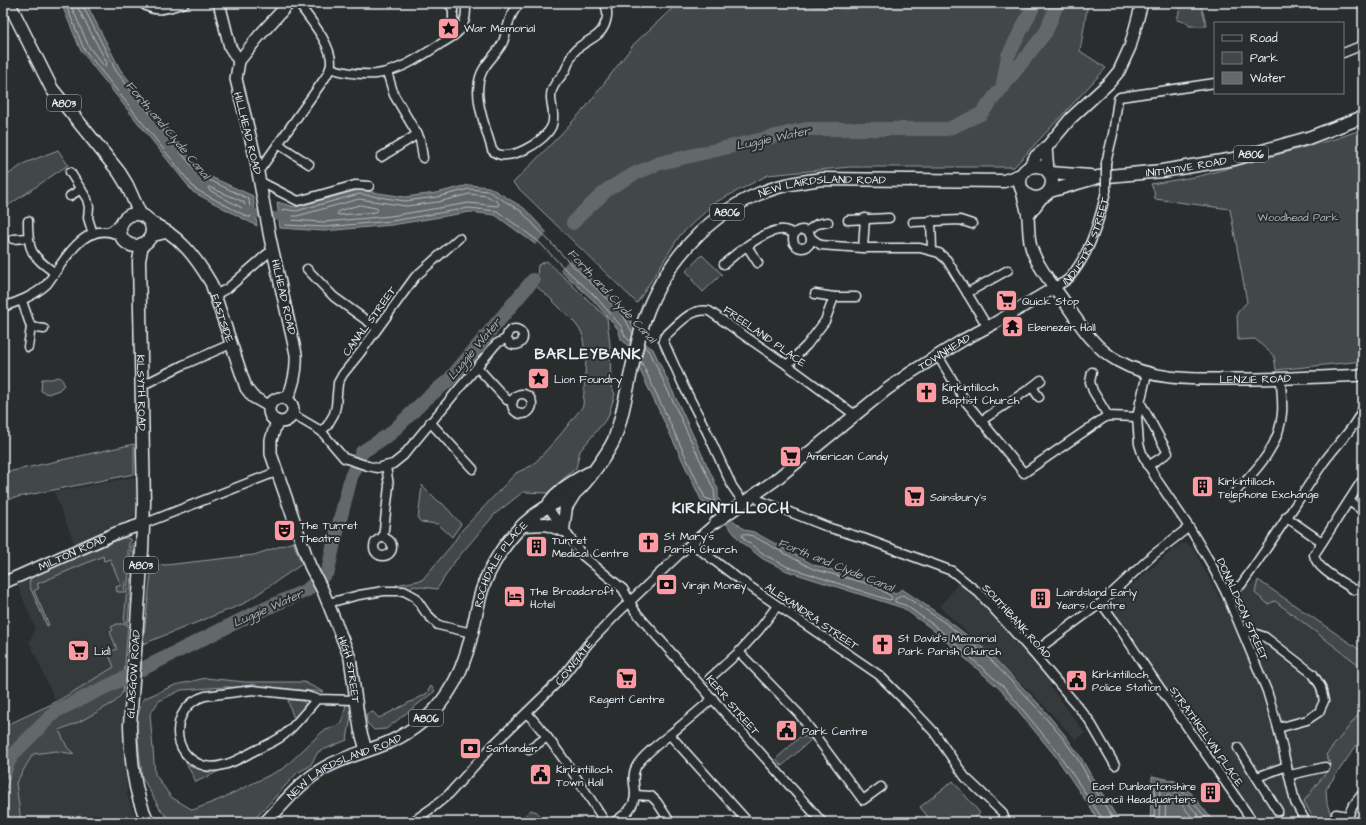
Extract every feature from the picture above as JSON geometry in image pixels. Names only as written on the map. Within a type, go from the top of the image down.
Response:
[{"type":"main road","name":"A803","points":[[9,3],[52,89],[119,172],[145,218]]},
{"type":"main road","name":"INITIATIVE ROAD","points":[[1098,177],[1162,172],[1234,159],[1308,138],[1363,117]]},
{"type":"main road","points":[[1039,166],[1049,172],[1052,184],[1046,194],[1031,198],[1021,190],[1020,180],[1025,171],[1039,166]]},
{"type":"main road","name":"NEW LAIRDSLAND ROAD","points":[[547,506],[559,502],[576,492],[604,457],[616,436],[645,316],[663,278],[690,243],[726,213],[769,190],[822,179],[1004,181],[1025,171]]},
{"type":"main road","name":"A806","points":[[1049,172],[1098,177]]},
{"type":"main road","name":"A806","points":[[1046,194],[1098,177]]},
{"type":"main road","name":"NEW LAIRDSLAND ROAD","points":[[1004,181],[1021,190]]},
{"type":"main road","points":[[125,220],[136,214],[145,218],[152,228],[137,240],[120,232],[125,220],[131,195]]},
{"type":"main road","name":"KILSYTH ROAD","points":[[137,240],[139,261],[144,503],[143,524]]},
{"type":"main road","name":"NEW LAIRDSLAND ROAD","points":[[547,506],[554,495],[577,479],[594,470]]},
{"type":"main road","points":[[524,525],[546,524],[563,530],[567,504],[576,492]]},
{"type":"main road","name":"ROCHDALE PLACE","points":[[472,633],[482,588],[500,554],[510,539],[547,506]]},
{"type":"main road","name":"GLASGOW ROAD","points":[[143,524],[130,725],[131,761],[137,792],[148,822]]},
{"type":"main road","name":"NEW LAIRDSLAND ROAD","points":[[266,822],[293,792],[314,774],[328,766],[393,740],[411,729],[433,712],[455,681],[464,661],[472,633]]},
{"type":"street","points":[[142,3],[150,9],[157,10],[185,3]]},
{"type":"street","points":[[219,3],[230,47],[239,61],[289,3]]},
{"type":"street","points":[[257,168],[261,168],[325,78],[330,68],[330,58],[327,47],[298,3]]},
{"type":"street","points":[[448,3],[452,9],[453,21],[460,30]]},
{"type":"street","points":[[519,3],[511,17],[500,48],[482,71],[478,88],[479,105],[492,150],[497,155],[503,156],[536,144],[550,130],[553,122],[551,96],[553,86],[564,72],[573,53],[580,46],[602,31],[607,18],[604,3]]},
{"type":"street","points":[[1025,171],[1036,156],[1046,148],[1071,118],[1109,83],[1119,71],[1127,55],[1142,3]]},
{"type":"street","points":[[330,68],[344,73],[356,74],[387,72],[420,57],[460,30],[465,20],[466,4]]},
{"type":"street","points":[[1344,53],[1363,45]]},
{"type":"street","name":"HILLHEAD ROAD","points":[[239,61],[236,73],[236,86],[257,168],[262,195]]},
{"type":"street","points":[[387,72],[394,95],[418,134],[422,145],[423,158]]},
{"type":"street","name":"INDUSTRY STREET","points":[[1054,288],[1069,278],[1094,234],[1102,213],[1106,191],[1106,163],[1113,134],[1118,100],[1123,96],[1214,83]]},
{"type":"street","points":[[381,157],[418,134]]},
{"type":"street","points":[[278,144],[309,164]]},
{"type":"street","points":[[1046,148],[1049,172]]},
{"type":"street","points":[[70,172],[88,202],[88,218],[93,234]]},
{"type":"street","points":[[259,181],[298,202],[355,185],[369,186]]},
{"type":"street","points":[[70,196],[81,189]]},
{"type":"street","points":[[1021,190],[1028,216],[1028,235],[1032,250],[1041,269],[1054,288],[1085,332],[1104,350],[1117,360],[1132,368],[1147,373]]},
{"type":"street","points":[[1028,216],[1046,194]]},
{"type":"street","name":"HILHEAD ROAD","points":[[262,195],[296,354],[297,365],[295,380],[287,399]]},
{"type":"street","name":"EASTSIDE","points":[[145,218],[178,239],[191,253],[211,283],[248,392],[258,401],[269,406]]},
{"type":"street","points":[[863,248],[865,218]]},
{"type":"street","points":[[848,220],[889,218]]},
{"type":"street","points":[[3,307],[22,301],[42,288],[75,246],[86,237],[93,234],[110,231],[125,220]]},
{"type":"street","points":[[931,220],[932,250]]},
{"type":"street","points":[[913,222],[931,220],[960,220],[972,224]]},
{"type":"street","points":[[28,221],[28,238],[30,249],[37,260],[55,273]]},
{"type":"street","points":[[794,234],[801,230],[807,231],[817,224],[828,222]]},
{"type":"street","points":[[724,264],[747,246],[774,231],[787,230],[794,234]]},
{"type":"street","points":[[110,231],[137,240],[168,232]]},
{"type":"street","points":[[807,231],[811,238],[821,245],[863,248],[920,248],[939,253],[947,260],[987,326]]},
{"type":"street","points":[[794,234],[794,243],[798,247],[804,248],[807,246],[811,242],[811,238]]},
{"type":"street","points":[[13,239],[28,238]]},
{"type":"street","name":"CANAL STREET","points":[[321,431],[327,426],[334,414],[340,378],[415,277],[459,238]]},
{"type":"street","points":[[747,246],[758,263]]},
{"type":"street","points":[[215,295],[228,288],[267,254]]},
{"type":"street","points":[[307,269],[334,297],[377,328]]},
{"type":"street","points":[[967,293],[1008,270]]},
{"type":"street","name":"TOWNHEAD","points":[[740,504],[755,495],[793,466],[904,377],[987,326],[995,323],[1054,288]]},
{"type":"street","points":[[815,294],[834,297],[856,297]]},
{"type":"street","points":[[787,364],[807,345],[825,321],[834,297]]},
{"type":"street","points":[[22,301],[31,327],[28,348]]},
{"type":"street","name":"FREELAND PLACE","points":[[740,504],[663,340],[665,336],[693,312],[702,309],[709,310],[787,364],[855,415]]},
{"type":"street","points":[[31,327],[44,328]]},
{"type":"street","points":[[292,414],[321,431],[344,458],[377,468],[393,464],[403,456],[496,344],[507,338]]},
{"type":"street","points":[[141,386],[183,365],[231,344]]},
{"type":"street","points":[[938,356],[966,402],[1021,472],[1026,472],[1108,416],[1137,417]]},
{"type":"street","points":[[477,367],[507,400],[513,401]]},
{"type":"street","points":[[1092,372],[1090,382],[1093,391],[1108,416]]},
{"type":"street","name":"LENZIE ROAD","points":[[1147,373],[1189,378],[1281,379],[1363,375]]},
{"type":"street","name":"DONALDSON STREET","points":[[1147,373],[1137,417],[1139,444],[1148,466],[1189,527],[1210,562],[1242,629],[1267,691],[1290,775],[1295,802],[1306,822]]},
{"type":"street","points":[[1231,497],[1271,450],[1279,428],[1282,414],[1281,379]]},
{"type":"street","points":[[981,421],[1041,380]]},
{"type":"street","points":[[1032,387],[1039,397]]},
{"type":"street","points":[[284,397],[292,404],[292,414],[288,420],[281,422],[274,420],[269,414],[269,406],[276,398],[284,397]]},
{"type":"street","points":[[1140,402],[1168,453],[1148,466]]},
{"type":"street","points":[[1226,593],[1241,585],[1331,452],[1350,431],[1363,408]]},
{"type":"street","points":[[143,524],[276,472],[270,446],[277,421]]},
{"type":"street","points":[[430,422],[473,469]]},
{"type":"street","points":[[383,538],[389,486],[386,466]]},
{"type":"street","name":"HIGH STREET","points":[[276,472],[310,566],[323,591],[350,658],[360,729],[366,750]]},
{"type":"street","points":[[1363,481],[1314,555],[1318,566],[1354,590],[1363,588]]},
{"type":"street","name":"SOUTHBANK ROAD","points":[[755,495],[759,500],[830,528],[863,538],[952,571],[979,593],[991,606],[1089,720],[1115,765]]},
{"type":"street","points":[[1349,500],[1363,511]]},
{"type":"street","name":"COWGATE","points":[[412,822],[449,794],[495,744],[560,680],[588,644],[630,601],[691,543],[740,504]]},
{"type":"street","name":"KERR STREET","points":[[547,506],[583,556],[623,589],[635,611],[646,624],[822,822]]},
{"type":"street","points":[[1286,517],[1322,542]]},
{"type":"street","name":"MILTON ROAD","points":[[3,583],[116,533],[143,524]]},
{"type":"street","points":[[1033,654],[1101,603],[1153,555],[1189,527]]},
{"type":"street","name":"ALEXANDRA STREET","points":[[691,543],[731,574],[879,675],[934,732],[965,777],[1002,812],[1006,822]]},
{"type":"street","points":[[328,603],[359,595],[384,591],[404,591],[415,596],[426,613],[438,624],[472,633]]},
{"type":"street","name":"STRATHKELVIN PLACE","points":[[1101,603],[1124,632],[1142,662],[1253,822]]},
{"type":"street","points":[[710,678],[739,652],[778,606]]},
{"type":"street","points":[[1242,629],[1265,637],[1313,674],[1321,687],[1324,702],[1319,712],[1307,720],[1278,728]]},
{"type":"street","points":[[739,652],[799,714],[863,800],[881,787]]},
{"type":"street","points":[[317,699],[282,737],[223,765],[206,766],[198,764],[185,754],[179,740],[178,731],[181,716],[185,708],[198,698],[244,690],[253,690],[307,696],[317,699],[356,700]]},
{"type":"street","points":[[614,822],[629,810],[633,803],[635,795],[633,779],[636,766],[654,748],[713,698]]},
{"type":"street","points":[[527,713],[577,777],[605,822]]},
{"type":"street","points":[[670,735],[748,822]]},
{"type":"street","points":[[529,750],[547,737]]},
{"type":"street","points":[[1238,748],[1278,811]]},
{"type":"street","points":[[1257,777],[1287,766]]},
{"type":"street","points":[[1290,775],[1325,768]]},
{"type":"street","points":[[1336,814],[1349,819],[1350,811],[1363,793]]},
{"type":"street","points":[[635,795],[651,796],[657,802],[670,822]]},
{"type":"shaded area","points":[[141,476],[139,508],[133,518],[75,545],[54,492]]},
{"type":"shaded area","points":[[123,538],[130,539],[134,547],[125,660],[56,702],[29,641],[33,635],[35,627],[16,582]]},
{"type":"shaded area","points":[[1185,543],[1192,547],[1222,602],[1258,580],[1363,652],[1363,736],[1326,789],[1295,822],[1258,822],[1110,605],[1178,545]]},
{"type":"shaded area","points":[[959,582],[991,610],[1053,683],[1050,686],[1085,733],[1076,740],[1035,696],[940,607]]},
{"type":"shaded area","points":[[123,692],[127,795],[137,822],[21,822],[16,783],[33,754],[56,751],[73,753],[67,747],[59,730],[79,722],[115,702]]},
{"type":"green space","points":[[678,3],[778,3],[847,9],[859,3],[1088,3],[1080,51],[1106,68],[1014,167],[850,167],[768,175],[716,202],[680,235],[637,303],[513,183],[586,107],[634,44]]},
{"type":"green space","points":[[1176,3],[1207,3],[1201,6],[1207,26],[1189,26],[1188,23],[1177,20],[1181,4]]},
{"type":"green space","name":"Woodhead Park","points":[[1363,129],[1363,361],[1276,370],[1274,356],[1255,339],[1238,340],[1237,313],[1247,302],[1230,209],[1155,199],[1151,184],[1200,176],[1338,138]]},
{"type":"green space","points":[[58,150],[68,165],[3,209],[3,178],[25,163]]},
{"type":"green space","points":[[702,255],[722,274],[703,292],[686,271]]},
{"type":"green space","points":[[547,261],[607,318],[610,345],[611,387],[615,394],[608,417],[580,451],[576,468],[547,493],[523,492],[495,514],[455,561],[437,589],[414,586],[410,589],[393,590],[396,585],[422,580],[451,546],[462,530],[516,473],[533,465],[561,434],[583,406],[586,359],[582,333],[575,323],[536,286],[538,265]]},
{"type":"green space","points":[[57,377],[62,380],[64,385],[59,390],[48,394],[41,391],[42,379],[52,379]]},
{"type":"green space","points":[[134,444],[134,474],[3,500],[3,473]]},
{"type":"green space","points":[[422,485],[443,504],[461,524],[452,537],[438,524],[421,522],[418,519]]},
{"type":"green space","points":[[123,538],[132,540],[129,543],[124,592],[117,592],[116,587],[121,585],[110,559],[104,561],[103,556],[37,584],[39,588],[34,591],[49,625],[47,626],[30,587],[29,582],[32,578],[37,574]]},
{"type":"green space","points":[[293,542],[302,564],[243,604],[143,644],[152,564],[166,565],[254,555]]},
{"type":"green space","points":[[133,543],[134,547],[128,622],[124,622],[131,546]]},
{"type":"green space","points":[[1258,580],[1363,652],[1363,668],[1275,601],[1268,604],[1255,593]]},
{"type":"green space","points":[[117,624],[128,624],[123,692],[115,702],[79,722],[59,730],[67,747],[74,754],[56,751],[33,754],[16,783],[21,822],[9,822],[5,791],[14,764],[27,745],[19,740],[3,761],[3,723],[9,724],[56,702],[114,667],[108,653],[117,649],[110,632],[113,630],[111,627]]},
{"type":"green space","points":[[206,678],[245,682],[304,682],[324,692],[225,687],[181,690],[159,701],[150,714],[155,774],[171,797],[193,810],[223,798],[284,768],[322,732],[342,723],[346,704],[351,706],[347,740],[318,752],[310,766],[297,773],[252,822],[164,822],[162,819],[169,819],[160,809],[142,777],[136,721],[143,699],[175,685]]},
{"type":"green space","points":[[431,686],[435,691],[386,729],[374,730],[367,723],[366,714],[373,712],[379,718],[426,694]]},
{"type":"green space","points":[[288,701],[302,701],[306,704],[295,718]]},
{"type":"green space","points":[[1363,709],[1363,736],[1326,789],[1327,804],[1334,822],[1315,822],[1304,801],[1331,766],[1326,755]]},
{"type":"green space","points":[[811,735],[813,738],[782,766],[776,759],[801,736],[803,738],[805,736],[808,739]]},
{"type":"green space","points":[[186,758],[219,771],[196,782],[184,759]]},
{"type":"green space","points":[[953,781],[980,813],[970,822],[932,822],[920,807]]},
{"type":"green space","points":[[531,810],[537,812],[541,819],[538,822],[518,822]]},
{"type":"water","points":[[61,3],[86,3],[120,69],[202,173],[253,196],[257,226],[193,192],[81,51]]},
{"type":"water","points":[[469,185],[489,187],[524,208],[571,259],[626,311],[635,330],[647,345],[653,349],[718,489],[718,498],[733,520],[745,530],[754,532],[814,565],[875,581],[895,594],[902,589],[946,619],[987,651],[1039,704],[1080,756],[1120,822],[1100,822],[1056,757],[1002,691],[932,629],[903,608],[787,571],[763,559],[741,542],[712,506],[702,502],[629,347],[621,339],[618,329],[593,300],[560,270],[535,244],[495,215],[470,212],[392,225],[324,231],[280,228],[277,202],[295,207],[359,190],[405,197],[436,193]]},
{"type":"water","points":[[1152,776],[1175,781],[1191,793],[1214,822],[1150,822]]},
{"type":"pier","points":[[548,231],[572,257],[558,271],[534,246]]},
{"type":"waterway","name":"Luggie Water","points":[[1003,83],[1008,56],[1035,3]]},
{"type":"waterway","name":"Luggie Water","points":[[573,223],[608,189],[634,174],[660,163],[806,129],[948,129],[981,114],[1046,32],[1056,7],[1056,3]]},
{"type":"waterway","name":"Forth and Clyde Canal","points":[[246,209],[258,214],[289,218]]},
{"type":"waterway","name":"Luggie Water","points":[[3,773],[13,754],[56,711],[251,615],[307,590],[328,571],[351,477],[362,452],[390,434],[426,399],[449,380],[533,280]]},
{"type":"place","name":"War Memorial","points":[[449,28]]},
{"type":"place","name":"Quick Stop","points":[[1006,301]]},
{"type":"place","name":"Ebenezer Hall","points":[[1012,327]]},
{"type":"place","name":"Lion Foundry","points":[[539,379]]},
{"type":"place","name":"Kirkintilloch Baptist Church","points":[[927,393]]},
{"type":"place","name":"American Candy","points":[[790,456]]},
{"type":"place","name":"Kirkintilloch Telephone Exchange","points":[[1202,487]]},
{"type":"place","name":"Sainsbury's","points":[[915,497]]},
{"type":"place","name":"The Turret Theatre","points":[[284,531]]},
{"type":"place","name":"St Mary's Parish Church","points":[[648,542]]},
{"type":"place","name":"Turret Medical Centre","points":[[536,546]]},
{"type":"place","name":"Virgin Money","points":[[666,585]]},
{"type":"place","name":"The Broadcroft Hotel","points":[[514,597]]},
{"type":"place","name":"Lairdsland Early Years Centre","points":[[1040,598]]},
{"type":"place","name":"St David's Memorial Park Parish Church","points":[[882,644]]},
{"type":"place","name":"Lidl","points":[[79,651]]},
{"type":"place","name":"Regent Centre","points":[[627,679]]},
{"type":"place","name":"Kirkintilloch Police Station","points":[[1076,680]]},
{"type":"place","name":"Park Centre","points":[[787,731]]},
{"type":"place","name":"Santander","points":[[470,748]]},
{"type":"place","name":"Kirkintilloch Town Hall","points":[[540,775]]},
{"type":"place","name":"East Dunbartonshire Council Headquarters","points":[[1211,792]]},
{"type":"district","name":"BARLEYBANK","points":[[588,354]]},
{"type":"district","name":"KIRKINTILLOCH","points":[[731,508]]}]
